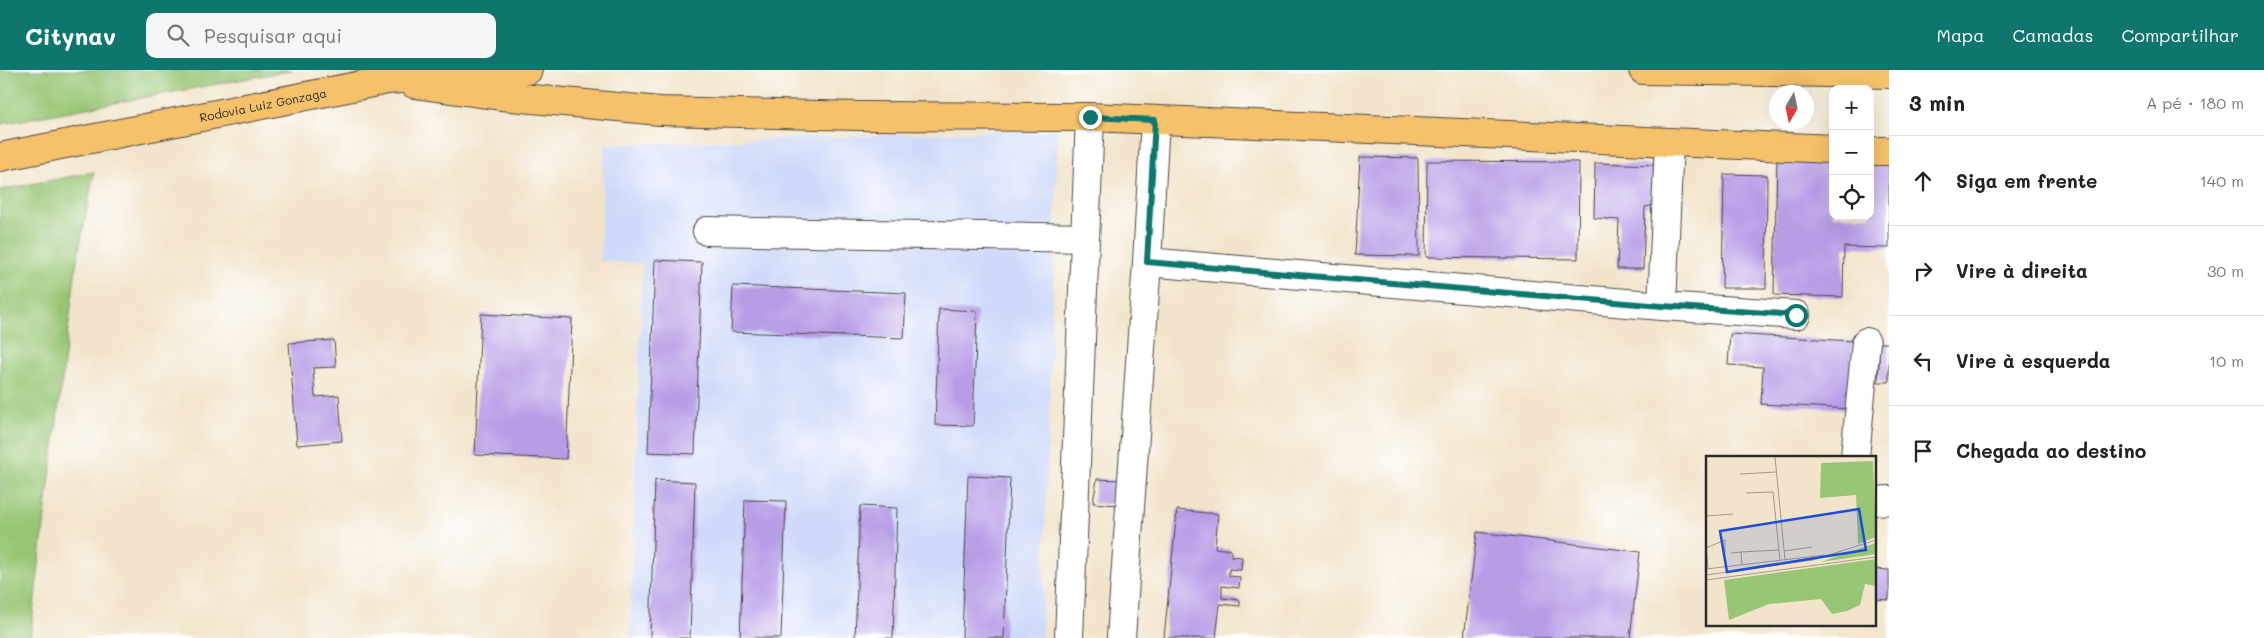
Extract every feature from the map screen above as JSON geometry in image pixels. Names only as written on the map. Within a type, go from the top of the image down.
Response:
[{"type":"main road","name":"Rodovia Luiz Gonzaga","points":[[0,157],[387,80],[528,70]]},
{"type":"main road","points":[[1644,70],[1889,74]]},
{"type":"main road","points":[[387,80],[501,96],[660,111],[860,116],[1090,117],[1829,149]]},
{"type":"main road","points":[[1874,150],[1889,151]]},
{"type":"street","points":[[1068,638],[1090,117]]},
{"type":"street","points":[[1121,638],[1155,120]]},
{"type":"street","points":[[1662,306],[1669,142]]},
{"type":"street","points":[[707,231],[1085,238]]},
{"type":"street","points":[[1147,262],[1662,306],[1796,315]]},
{"type":"street","points":[[1855,456],[1866,342]]},
{"type":"street","points":[[1876,501],[1889,500]]},
{"type":"shaded area","points":[[1058,129],[1042,638],[630,638],[642,263],[600,261],[604,145]]},
{"type":"green space","points":[[0,70],[293,70],[0,124]]},
{"type":"green space","points":[[94,172],[76,266],[30,638],[0,638],[0,190]]},
{"type":"building","points":[[1360,157],[1418,158],[1419,256],[1355,255]]},
{"type":"building","points":[[1777,158],[1829,159],[1829,220],[1874,220],[1874,160],[1889,160],[1889,248],[1844,247],[1843,297],[1774,295]]},
{"type":"building","points":[[1427,161],[1579,162],[1578,259],[1426,257]]},
{"type":"building","points":[[1595,163],[1655,165],[1654,205],[1645,207],[1643,269],[1617,269],[1619,220],[1594,218]]},
{"type":"building","points":[[1724,174],[1767,175],[1766,288],[1722,288]]},
{"type":"building","points":[[655,260],[702,262],[695,454],[648,452]]},
{"type":"building","points":[[733,286],[906,293],[904,338],[731,332]]},
{"type":"building","points":[[939,309],[977,311],[973,426],[935,425]]},
{"type":"building","points":[[481,314],[572,319],[566,459],[475,455]]},
{"type":"building","points":[[1730,334],[1853,341],[1850,409],[1761,404],[1763,367],[1728,365]]},
{"type":"building","points":[[334,340],[336,367],[313,368],[315,397],[339,395],[342,441],[297,445],[289,343]]},
{"type":"building","points":[[1880,343],[1889,343],[1889,382],[1878,382]]},
{"type":"building","points":[[968,476],[1010,478],[1004,638],[962,638]]},
{"type":"building","points":[[1097,479],[1120,480],[1118,505],[1093,503]]},
{"type":"building","points":[[655,480],[695,482],[690,638],[650,638]]},
{"type":"building","points":[[745,500],[786,501],[781,638],[740,638]]},
{"type":"building","points":[[860,506],[897,508],[893,638],[855,638]]},
{"type":"building","points":[[1177,510],[1218,514],[1215,548],[1231,550],[1231,556],[1242,557],[1241,570],[1229,569],[1229,576],[1240,577],[1239,588],[1222,586],[1222,598],[1240,600],[1240,606],[1220,604],[1216,638],[1164,638]]},
{"type":"building","points":[[1477,532],[1640,552],[1630,638],[1464,638]]},
{"type":"building","points":[[1876,569],[1889,570],[1889,600],[1876,599]]},
{"type":"route","points":[[1090,117],[1155,120],[1147,262],[1662,306],[1796,315]]}]
